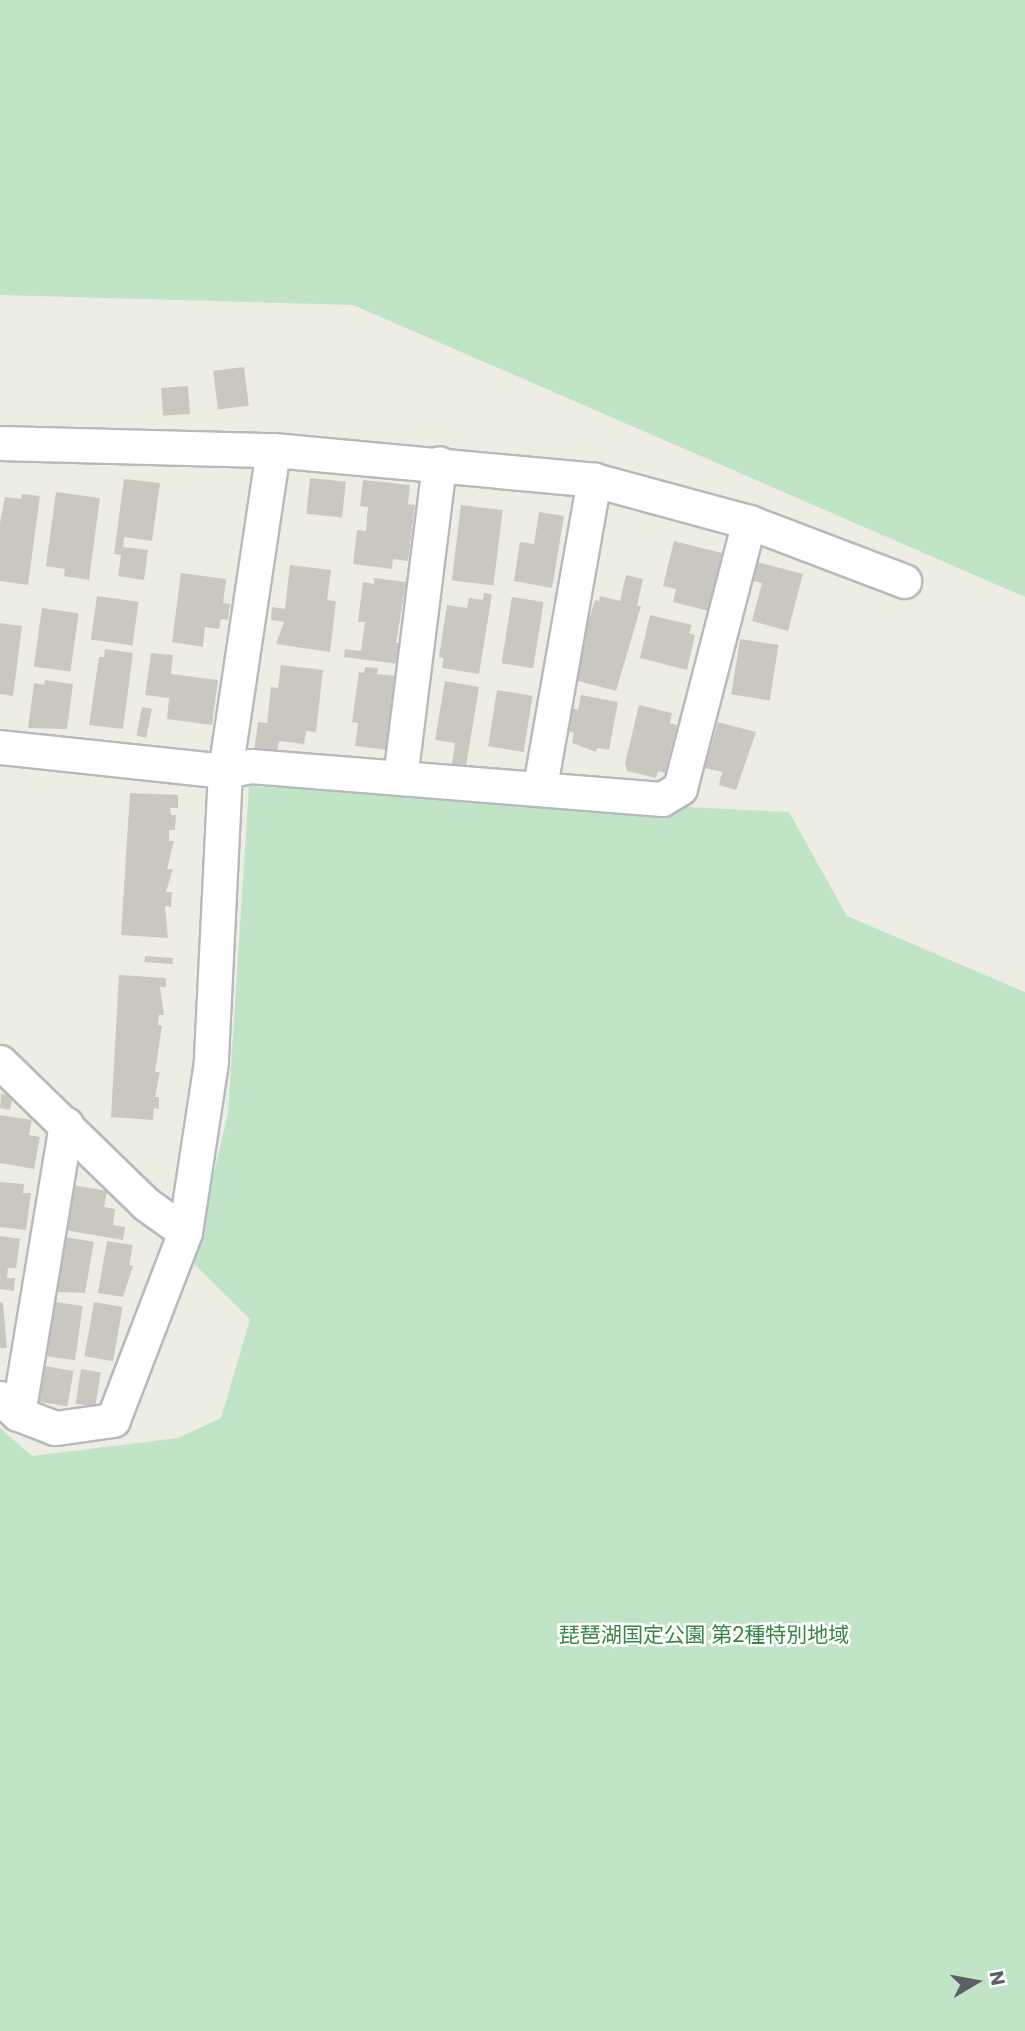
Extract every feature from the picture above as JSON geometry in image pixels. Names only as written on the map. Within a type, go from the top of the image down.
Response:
[{"type":"street","points":[[0,443],[272,450],[439,463],[594,480],[749,522],[904,581]]},
{"type":"street","points":[[66,1124],[9,1406],[55,1428],[113,1419],[185,1232],[211,1062],[225,771],[272,450]]},
{"type":"street","points":[[400,778],[439,463]]},
{"type":"street","points":[[540,786],[594,480]]},
{"type":"street","points":[[0,747],[225,771],[251,766],[540,786],[662,799],[680,788],[749,522]]},
{"type":"street","points":[[0,1062],[146,1203],[185,1232]]},
{"type":"green space","points":[[0,0],[1025,0],[1025,597],[353,305],[0,295]]},
{"type":"green space","name":"琵琶湖国定公園 第2種特別地域","points":[[249,786],[789,812],[847,916],[1025,992],[1025,2031],[0,2031],[0,1428],[32,1456],[178,1438],[221,1418],[250,1319],[193,1263],[228,1113]]},
{"type":"building","points":[[244,367],[249,406],[218,409],[213,371]]},
{"type":"building","points":[[188,386],[190,414],[163,416],[161,388]]},
{"type":"building","points":[[310,478],[346,482],[342,518],[306,514]]},
{"type":"building","points":[[124,479],[160,483],[152,541],[124,537],[123,547],[148,550],[144,580],[118,576],[121,555],[114,554]]},
{"type":"building","points":[[363,480],[410,485],[408,504],[415,505],[408,561],[393,559],[392,569],[353,564],[357,530],[366,531],[368,507],[360,506]]},
{"type":"building","points":[[56,492],[100,498],[89,580],[64,576],[65,569],[46,566]]},
{"type":"building","points":[[22,494],[40,496],[28,585],[0,581],[0,523],[5,497],[21,499]]},
{"type":"building","points":[[461,505],[503,510],[493,586],[452,580]]},
{"type":"building","points":[[539,512],[564,516],[552,588],[514,581],[520,542],[534,544]]},
{"type":"building","points":[[674,541],[722,553],[709,611],[673,602],[676,589],[663,586]]},
{"type":"building","points":[[750,560],[803,574],[788,631],[752,621],[762,583],[745,579]]},
{"type":"building","points":[[290,565],[331,570],[327,600],[336,601],[330,652],[276,644],[284,622],[271,620],[272,607],[285,609]]},
{"type":"building","points":[[181,573],[226,579],[223,603],[230,604],[228,620],[221,619],[219,629],[205,627],[203,647],[172,642]]},
{"type":"building","points":[[626,575],[643,579],[637,606],[641,606],[616,691],[571,679],[595,600],[599,601],[600,596],[620,601]]},
{"type":"building","points":[[374,578],[406,582],[396,643],[400,643],[398,664],[344,657],[345,649],[361,651],[365,622],[358,622],[363,582],[374,584]]},
{"type":"building","points":[[484,593],[492,594],[479,674],[442,668],[444,658],[439,657],[447,605],[467,608],[469,598],[483,600]]},
{"type":"building","points":[[97,596],[139,602],[132,645],[91,640]]},
{"type":"building","points":[[512,597],[544,602],[533,668],[502,663]]},
{"type":"building","points":[[42,608],[79,613],[70,672],[34,666]]},
{"type":"building","points":[[650,615],[692,625],[689,633],[695,635],[687,670],[640,658]]},
{"type":"building","points":[[0,623],[22,626],[13,696],[0,694]]},
{"type":"building","points":[[740,639],[779,645],[770,700],[731,694]]},
{"type":"building","points":[[105,649],[133,653],[123,729],[89,725],[99,657],[104,657]]},
{"type":"building","points":[[151,653],[173,655],[171,674],[218,680],[212,725],[167,719],[169,698],[145,695]]},
{"type":"building","points":[[281,665],[323,670],[316,732],[306,731],[304,744],[279,741],[277,753],[254,751],[258,722],[267,723],[271,687],[278,688]]},
{"type":"building","points":[[365,667],[378,668],[377,674],[396,676],[388,750],[355,746],[358,723],[352,722],[359,672],[364,673]]},
{"type":"building","points":[[45,680],[73,684],[67,729],[28,728],[34,683],[44,685]]},
{"type":"building","points":[[445,681],[479,687],[466,766],[452,764],[455,743],[435,740]]},
{"type":"building","points":[[497,690],[533,696],[524,752],[488,746]]},
{"type":"building","points":[[581,695],[618,702],[609,750],[597,748],[596,752],[572,743],[574,733],[567,731],[572,708],[578,710]]},
{"type":"building","points":[[639,705],[672,713],[670,723],[677,725],[665,773],[658,771],[656,778],[627,771],[625,763]]},
{"type":"building","points":[[142,707],[152,709],[146,737],[136,735]]},
{"type":"building","points":[[718,722],[756,732],[736,790],[719,785],[722,772],[705,768]]},
{"type":"building","points":[[130,793],[178,795],[178,808],[170,808],[171,815],[176,815],[175,830],[169,830],[169,841],[174,841],[167,869],[173,869],[166,892],[172,892],[171,907],[165,906],[168,938],[121,935]]},
{"type":"building","points":[[145,956],[173,958],[173,964],[145,962]]},
{"type":"building","points":[[119,975],[166,978],[166,987],[160,987],[164,1015],[159,1015],[158,1025],[162,1026],[155,1072],[160,1072],[155,1097],[159,1097],[159,1109],[154,1108],[153,1120],[111,1117]]},
{"type":"building","points":[[1,1094],[13,1096],[10,1110],[0,1108]]},
{"type":"building","points":[[0,1115],[32,1120],[29,1135],[40,1137],[34,1169],[0,1163]]},
{"type":"building","points":[[0,1182],[24,1184],[23,1193],[31,1193],[26,1230],[0,1227]]},
{"type":"building","points":[[73,1185],[107,1191],[104,1207],[115,1209],[113,1225],[125,1227],[123,1240],[65,1230],[65,1194],[71,1195]]},
{"type":"building","points":[[0,1236],[20,1239],[16,1268],[8,1268],[7,1278],[15,1278],[14,1291],[0,1289]]},
{"type":"building","points":[[57,1238],[94,1242],[85,1293],[56,1292],[61,1264],[53,1263]]},
{"type":"building","points":[[107,1241],[133,1245],[129,1265],[133,1266],[123,1297],[98,1293]]},
{"type":"building","points":[[0,1302],[3,1303],[7,1348],[0,1348]]},
{"type":"building","points":[[55,1302],[83,1306],[75,1360],[47,1356]]},
{"type":"building","points":[[94,1302],[123,1307],[113,1361],[84,1356]]},
{"type":"building","points":[[45,1366],[74,1371],[67,1406],[39,1401]]},
{"type":"building","points":[[81,1369],[101,1372],[95,1407],[76,1404]]}]
